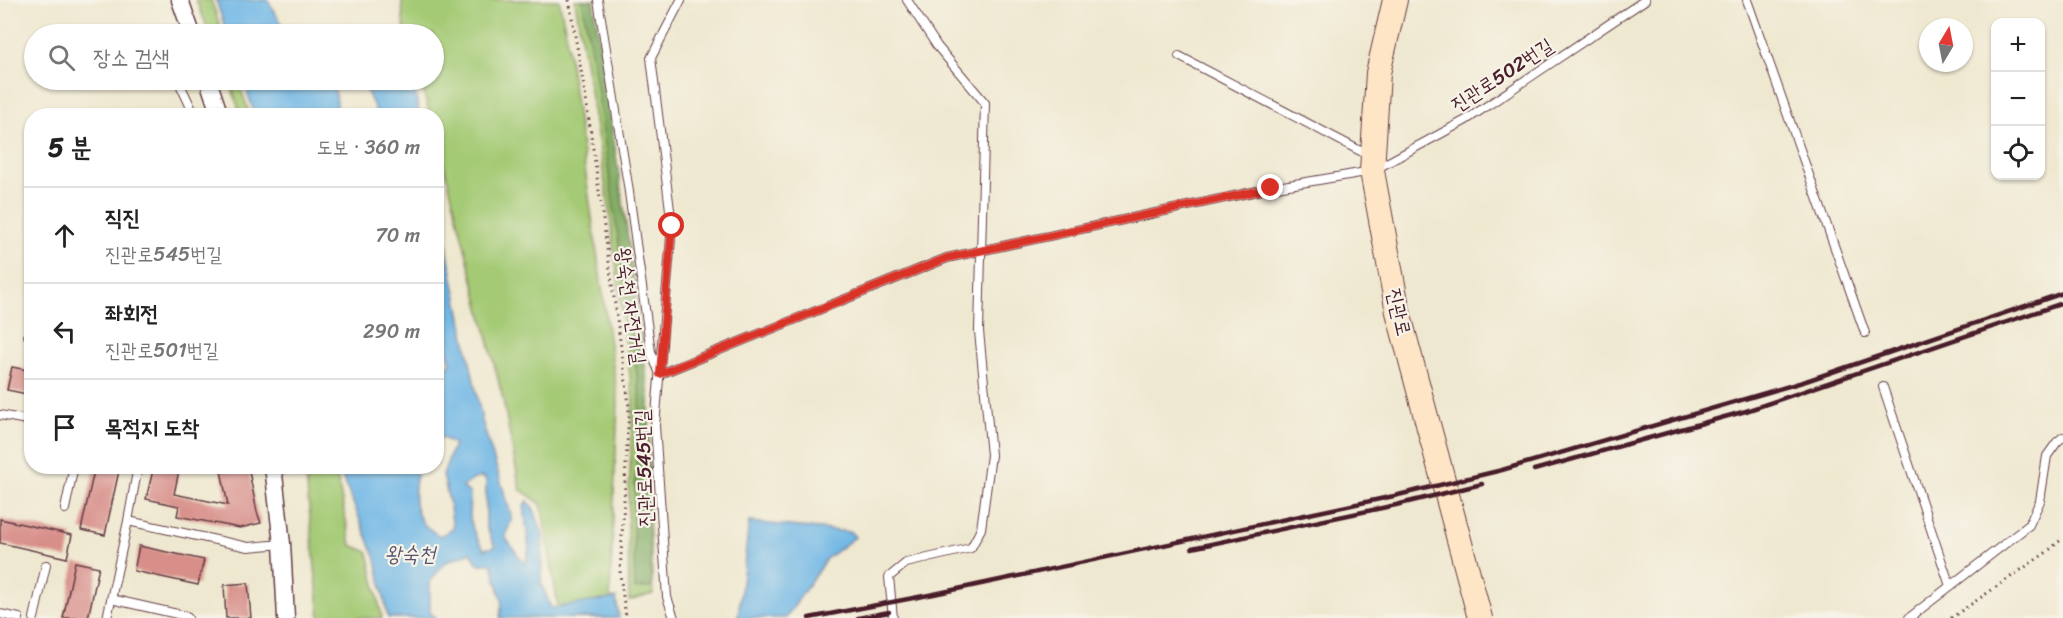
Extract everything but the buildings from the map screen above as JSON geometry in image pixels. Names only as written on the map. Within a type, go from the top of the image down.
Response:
[{"type":"street","points":[[180,0],[188,24]]},
{"type":"street","name":"진관로","points":[[1395,0],[1378,73],[1373,164],[1398,312],[1480,618]]},
{"type":"street","points":[[211,90],[217,108]]},
{"type":"street","points":[[274,474],[282,544],[286,618]]},
{"type":"lane","points":[[598,0],[628,185],[651,352],[660,374]]},
{"type":"lane","name":"진관로545번길","points":[[674,618],[667,597],[655,426],[672,226],[651,58],[681,0]]},
{"type":"lane","points":[[893,618],[890,577],[906,563],[971,548],[981,529],[991,455],[979,332],[985,103],[936,46],[907,0]]},
{"type":"lane","name":"진관로502번길","points":[[660,374],[947,258],[1373,164],[1466,120],[1645,0]]},
{"type":"lane","points":[[1747,0],[1865,333]]},
{"type":"lane","points":[[1179,56],[1373,164]]},
{"type":"lane","points":[[183,90],[191,108]]},
{"type":"lane","points":[[1883,387],[1950,586]]},
{"type":"lane","points":[[0,415],[24,420]]},
{"type":"lane","points":[[1909,618],[2029,525],[2040,501],[2047,456],[2063,437]]},
{"type":"lane","points":[[65,509],[72,474]]},
{"type":"lane","points":[[107,618],[137,474]]},
{"type":"lane","points":[[128,521],[248,547],[282,544]]},
{"type":"lane","points":[[34,618],[46,565]]},
{"type":"lane","points":[[111,599],[188,618]]},
{"type":"lane","points":[[0,614],[19,618]]},
{"type":"path","name":"왕숙천 자전거길","points":[[569,0],[588,111],[630,410],[620,574],[626,618]]},
{"type":"path","points":[[1951,618],[2063,538]]},
{"type":"green space","points":[[196,0],[211,0],[219,24],[206,24]]},
{"type":"green space","points":[[402,0],[559,0],[565,28],[618,401],[610,594],[615,618],[560,618],[541,504],[520,489],[503,399],[444,165],[444,108],[428,108],[423,90],[444,90],[444,24],[404,24]]},
{"type":"green space","points":[[575,0],[593,0],[649,398],[649,520],[653,594],[629,601],[628,517],[633,399],[608,201]]},
{"type":"green space","points":[[582,0],[593,0],[649,398],[649,520],[652,587],[635,589],[633,518],[640,398],[596,80]]},
{"type":"green space","points":[[232,90],[241,90],[248,108],[239,108]]},
{"type":"green space","points":[[306,474],[336,474],[351,545],[368,552],[382,618],[320,618]]},
{"type":"water","points":[[216,0],[268,0],[281,24],[224,24]]},
{"type":"water","points":[[246,90],[335,90],[337,108],[253,108]]},
{"type":"water","points":[[366,90],[414,90],[418,108],[375,108]]},
{"type":"water","name":"왕숙천","points":[[444,234],[482,421],[512,518],[505,537],[525,565],[529,549],[524,505],[528,501],[535,512],[543,535],[541,583],[551,608],[616,598],[619,618],[500,618],[502,601],[492,564],[478,564],[471,552],[444,563],[430,582],[430,612],[436,618],[388,618],[376,559],[342,474],[417,474],[414,494],[422,523],[440,536],[453,529],[443,474],[454,444],[444,438],[444,368],[451,363],[444,341]],"holes":[[[483,477],[486,481],[486,526],[495,547],[484,549],[471,523],[470,494],[463,487],[474,479]]]},
{"type":"water","points":[[749,522],[851,532],[855,537],[826,559],[786,618],[738,618]]},
{"type":"railway","points":[[809,618],[934,594],[1394,496],[1502,470],[1806,381],[2063,293]]},
{"type":"railway","points":[[1534,470],[1746,411],[2063,303]]},
{"type":"railway","points":[[1192,548],[1396,505],[1482,484]]},
{"type":"railway","points":[[858,618],[889,612]]},
{"type":"route","points":[[672,226],[660,374],[947,258],[1271,188]]}]
